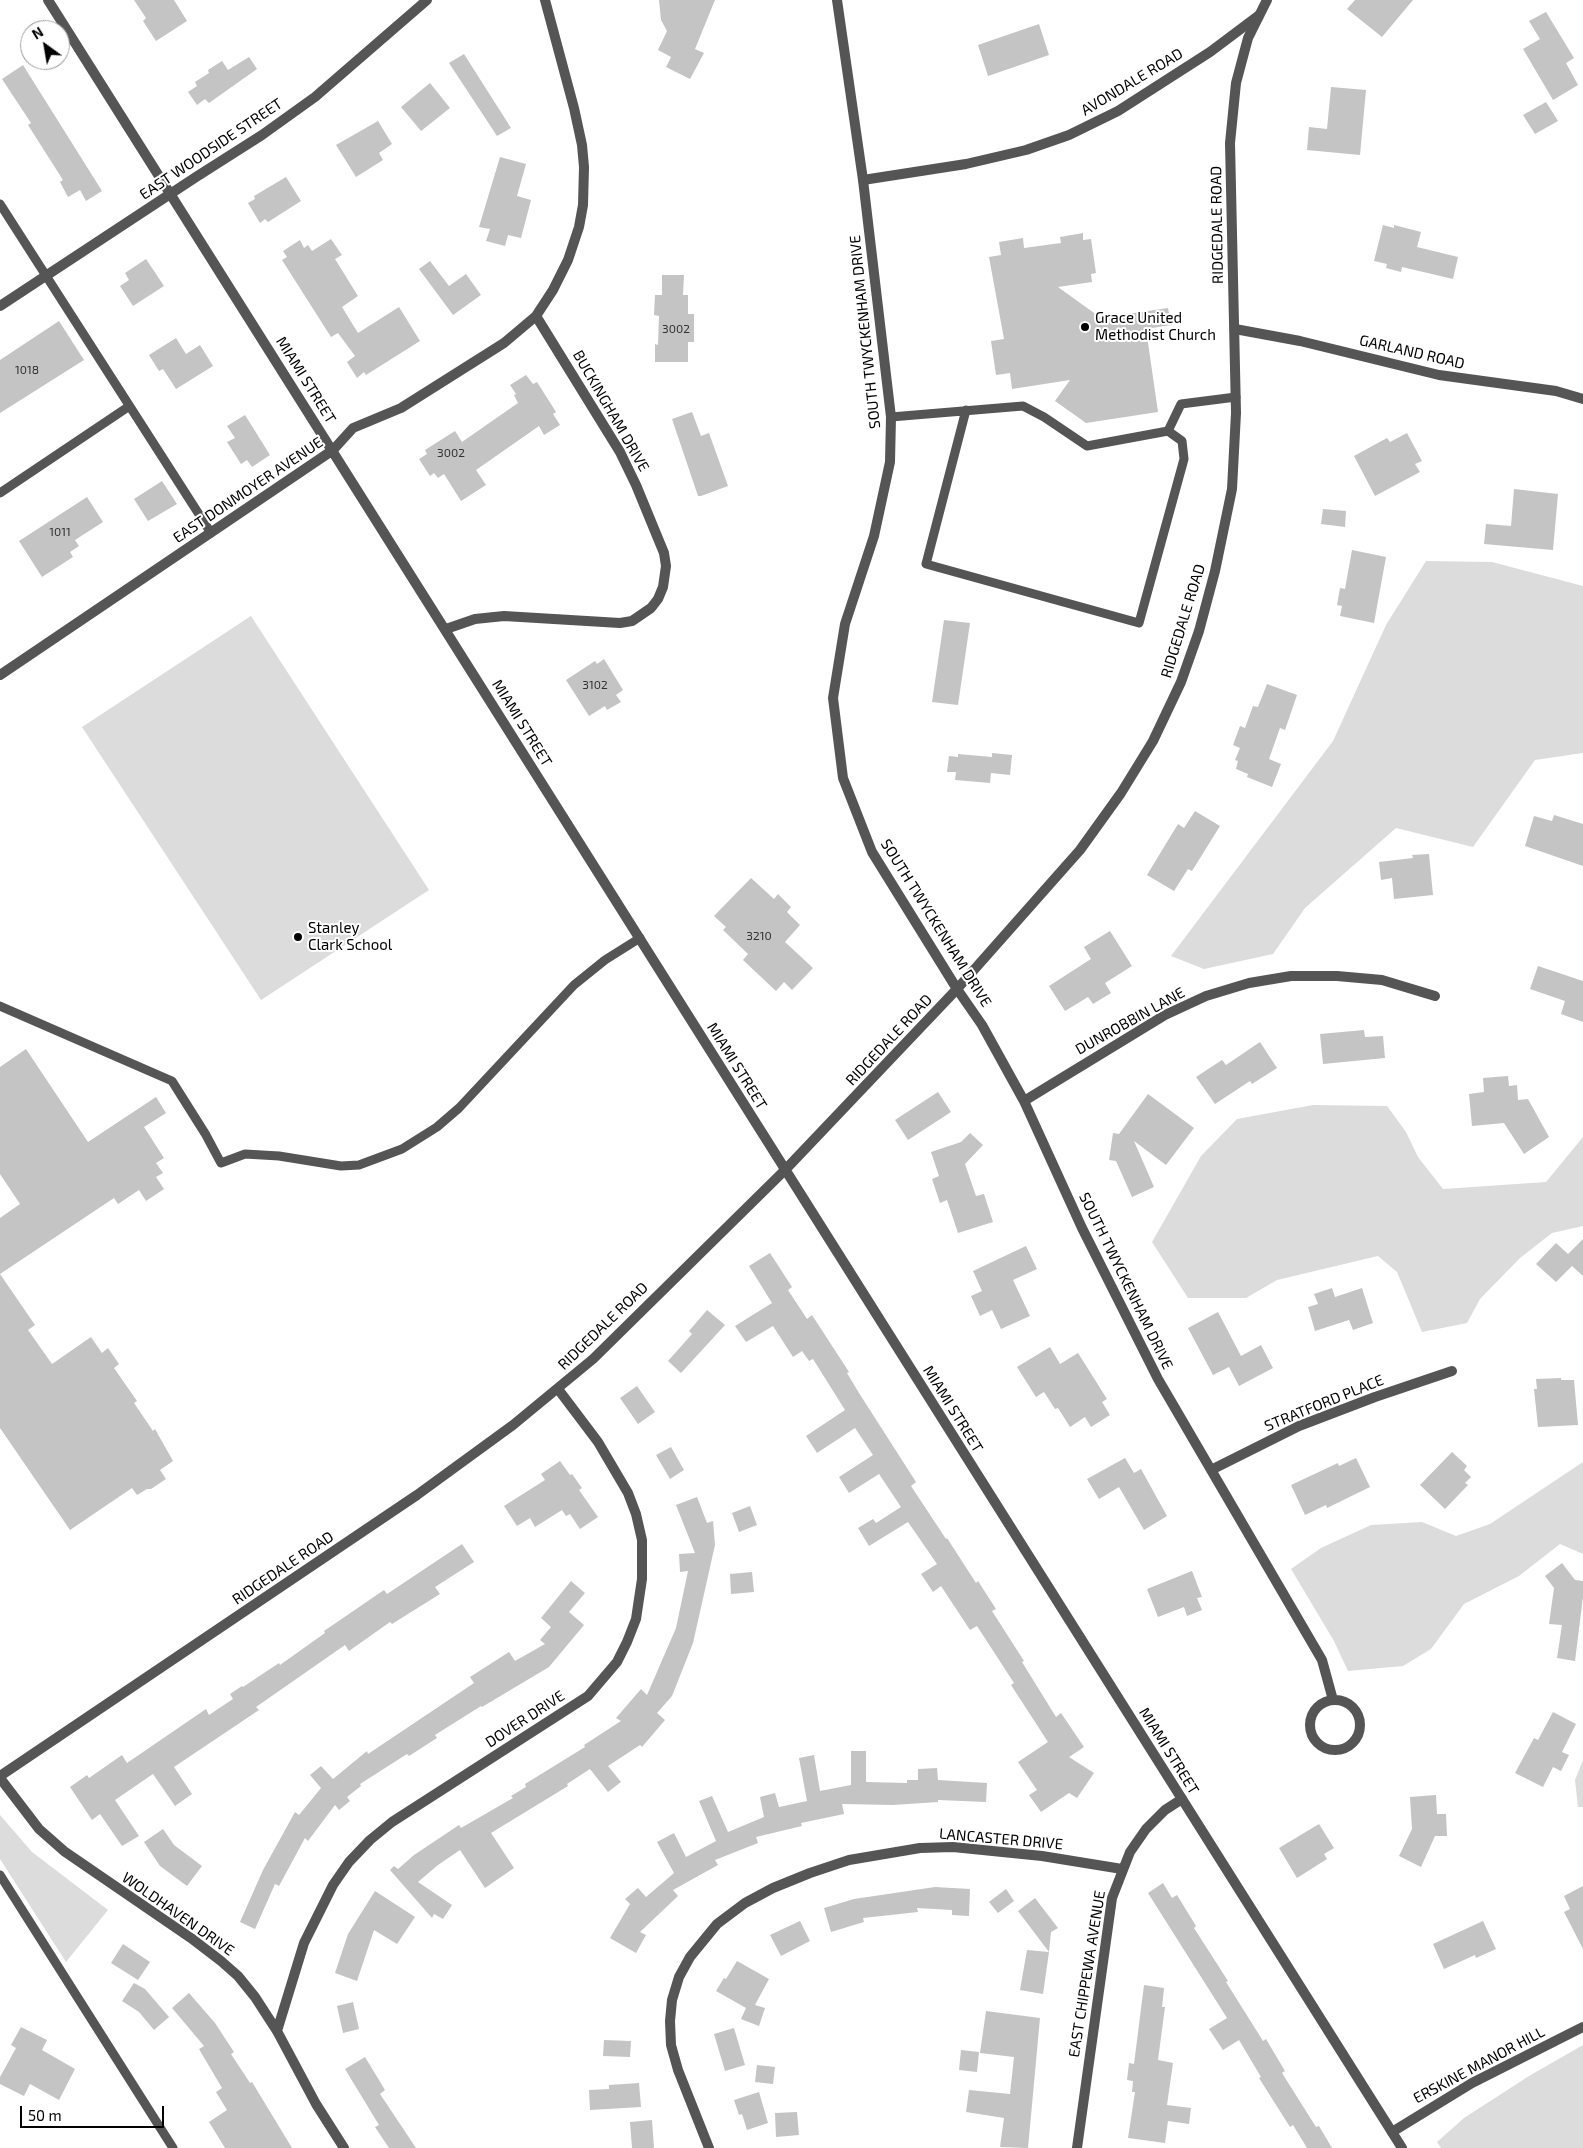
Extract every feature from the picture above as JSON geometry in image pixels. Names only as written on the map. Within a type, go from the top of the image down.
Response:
[{"type":"street","name":"MIAMI STREET","points":[[48,0],[1402,2148]]},
{"type":"street","name":"EAST WOODSIDE STREET","points":[[0,306],[262,136],[315,97],[427,0]]},
{"type":"street","name":"EAST DONMOYER AVENUE","points":[[1,672],[333,450],[354,428],[401,408],[504,343],[536,316],[554,290],[568,260],[579,227],[584,188],[582,145],[544,0]]},
{"type":"street","name":"SOUTH TWYCKENHAM DRIVE","points":[[837,0],[863,180],[891,417],[890,462],[874,536],[844,624],[833,698],[843,778],[872,852],[982,1026],[1024,1101],[1118,1303],[1158,1379],[1322,1660],[1332,1700]]},
{"type":"street","name":"RIDGEDALE ROAD","points":[[0,1777],[417,1495],[513,1425],[593,1359],[785,1170],[957,989],[1080,850],[1121,793],[1153,741],[1181,682],[1199,631],[1215,571],[1232,488],[1236,397],[1230,143],[1236,83],[1248,38],[1267,0]]},
{"type":"street","name":"AVONDALE ROAD","points":[[863,180],[966,164],[1026,150],[1069,135],[1118,111],[1210,52],[1258,16]]},
{"type":"street","name":"BUCKINGHAM DRIVE","points":[[446,629],[475,619],[504,616],[538,617],[602,624],[632,621],[651,608],[663,587],[666,566],[664,553],[636,484],[620,452],[536,316]]},
{"type":"street","name":"GARLAND ROAD","points":[[1235,329],[1300,341],[1439,375],[1556,391],[1583,398]]},
{"type":"street","name":"DUNROBBIN LANE","points":[[1024,1101],[1166,1016],[1206,996],[1249,983],[1291,976],[1337,976],[1382,980],[1434,996]]},
{"type":"street","name":"STRATFORD PLACE","points":[[1210,1470],[1299,1426],[1375,1396],[1452,1371]]},
{"type":"street","name":"DOVER DRIVE","points":[[277,2031],[304,1943],[333,1885],[349,1862],[370,1840],[392,1822],[588,1696],[616,1662],[628,1642],[638,1609],[642,1579],[642,1540],[636,1514],[628,1492],[598,1442],[558,1389]]},
{"type":"street","points":[[1332,1700],[1340,1700],[1354,1708],[1360,1722],[1357,1738],[1345,1748],[1338,1750],[1322,1747],[1316,1742],[1309,1728],[1313,1712],[1318,1706],[1332,1700]]},
{"type":"street","name":"WOLDHAVEN DRIVE","points":[[0,1777],[39,1828],[64,1851],[221,1960],[255,1996],[277,2031],[316,2104],[344,2148]]},
{"type":"street","name":"EAST CHIPPEWA AVENUE","points":[[1077,2148],[1112,1898],[1130,1852],[1146,1829],[1165,1810],[1182,1799]]},
{"type":"street","name":"LANCASTER DRIVE","points":[[709,2148],[678,2070],[671,2045],[670,2021],[672,2000],[679,1977],[690,1957],[717,1924],[746,1903],[773,1888],[849,1860],[920,1848],[953,1847],[1042,1856],[1122,1869]]},
{"type":"street","name":"ERSKINE MANOR HILL","points":[[1392,2132],[1472,2084],[1583,2027]]},
{"type":"lane","points":[[0,204],[128,407],[211,533]]},
{"type":"lane","points":[[1168,431],[1181,404],[1236,397]]},
{"type":"lane","points":[[891,417],[966,410],[1023,406],[1044,417],[1088,446],[1168,431],[1182,440],[1184,459],[1139,623],[926,564],[966,410]]},
{"type":"lane","points":[[0,493],[128,407]]},
{"type":"lane","points":[[0,1006],[172,1081],[221,1163],[245,1154],[279,1156],[341,1166],[359,1165],[402,1149],[437,1127],[459,1108],[574,985],[605,960],[640,938]]},
{"type":"lane","points":[[0,1875],[173,2148]]},
{"type":"shaded area","points":[[1426,561],[1492,562],[1583,586],[1583,753],[1535,760],[1473,847],[1396,828],[1305,908],[1273,954],[1204,969],[1171,956],[1333,741],[1386,625]]},
{"type":"shaded area","points":[[251,616],[429,890],[261,1000],[82,727]]},
{"type":"shaded area","points":[[1313,1105],[1387,1106],[1406,1132],[1418,1157],[1443,1189],[1546,1182],[1583,1137],[1583,1226],[1552,1233],[1520,1258],[1480,1299],[1467,1323],[1422,1332],[1397,1272],[1378,1256],[1277,1280],[1246,1298],[1188,1298],[1152,1242],[1201,1156],[1237,1119]]},
{"type":"shaded area","points":[[1583,1462],[1583,1554],[1560,1544],[1519,1576],[1464,1604],[1431,1649],[1403,1666],[1348,1671],[1334,1641],[1291,1569],[1321,1548],[1371,1525],[1422,1522],[1456,1536],[1490,1524]]},
{"type":"shaded area","points":[[1583,1760],[1583,1807],[1578,1807],[1575,1780]]},
{"type":"shaded area","points":[[0,1815],[32,1852],[108,1910],[66,1962],[0,1859]]},
{"type":"shaded area","points":[[1583,2045],[1583,2148],[1441,2148],[1437,2142],[1464,2118],[1529,2076]]},
{"type":"building","points":[[134,0],[174,0],[187,21],[156,41],[143,21],[146,18]]},
{"type":"building","points":[[659,0],[715,0],[695,49],[704,53],[690,79],[666,67],[671,57],[658,50],[667,31],[661,20]]},
{"type":"building","points":[[1355,0],[1413,0],[1382,37],[1347,9]]},
{"type":"building","points":[[1546,12],[1574,58],[1566,63],[1578,85],[1553,100],[1523,49],[1540,39],[1529,21]]},
{"type":"building","points":[[1039,24],[1049,55],[988,76],[978,45]]},
{"type":"building","points":[[464,54],[511,128],[497,136],[449,63]]},
{"type":"building","points":[[249,57],[257,69],[209,103],[205,99],[197,105],[188,92],[197,86],[195,82],[209,73],[208,70],[222,61],[228,70]]},
{"type":"building","points":[[20,67],[20,70],[26,70],[102,191],[86,201],[80,190],[68,197],[60,182],[63,180],[28,125],[31,123],[2,79]]},
{"type":"building","points":[[430,83],[450,108],[421,131],[401,107]]},
{"type":"building","points":[[1331,87],[1366,90],[1360,155],[1307,150],[1309,127],[1327,129]]},
{"type":"building","points":[[1546,102],[1558,121],[1535,134],[1523,115]]},
{"type":"building","points":[[378,121],[392,144],[379,153],[383,160],[356,177],[336,145]]},
{"type":"building","points":[[500,157],[526,164],[517,196],[531,200],[521,238],[508,235],[505,246],[486,241],[490,229],[479,227]]},
{"type":"building","points":[[286,177],[301,201],[268,222],[265,219],[260,223],[248,203],[255,199],[254,196]]},
{"type":"building","points":[[1383,225],[1394,228],[1394,225],[1421,232],[1417,247],[1458,257],[1453,279],[1402,267],[1401,272],[1386,268],[1387,264],[1374,261]]},
{"type":"building","name":"Grace United Methodist Church","points":[[1083,233],[1083,240],[1091,239],[1096,273],[1091,274],[1092,282],[1058,287],[1101,318],[1168,308],[1171,325],[1146,329],[1158,412],[1086,423],[1055,401],[1070,380],[1012,389],[1010,373],[996,375],[991,341],[1004,339],[989,257],[1001,255],[999,242],[1023,238],[1024,248],[1061,243],[1060,237]]},
{"type":"building","points":[[331,239],[342,255],[335,259],[358,296],[342,307],[358,333],[399,307],[420,341],[366,375],[364,372],[357,378],[347,362],[355,356],[338,333],[331,337],[282,260],[287,257],[283,251],[300,240],[304,248],[308,245],[312,251]]},
{"type":"building","points":[[146,259],[164,286],[133,306],[120,286],[129,280],[125,273]]},
{"type":"building","points":[[430,261],[449,286],[466,274],[481,295],[453,315],[419,269]]},
{"type":"building","points":[[662,275],[684,275],[683,295],[688,295],[688,314],[694,314],[694,342],[688,342],[688,362],[655,362],[655,344],[658,345],[659,316],[654,315],[655,295],[662,295]]},
{"type":"building","points":[[59,321],[84,360],[0,413],[0,360]]},
{"type":"building","points":[[176,338],[186,354],[200,345],[213,366],[176,389],[163,369],[159,371],[149,355]]},
{"type":"building","points":[[526,375],[533,384],[537,382],[556,412],[553,414],[560,425],[544,435],[539,426],[476,470],[486,485],[461,501],[444,474],[438,478],[434,473],[430,476],[419,459],[427,454],[425,450],[455,431],[462,442],[518,403],[514,395],[516,394],[510,385]]},
{"type":"building","points":[[692,412],[701,436],[709,433],[728,486],[701,496],[698,496],[672,419]]},
{"type":"building","points":[[245,415],[270,455],[252,467],[247,460],[241,464],[227,442],[235,438],[227,426]]},
{"type":"building","points":[[1407,433],[1422,461],[1415,464],[1420,472],[1375,496],[1354,456],[1387,438],[1390,442]]},
{"type":"building","points":[[162,481],[177,504],[148,521],[134,499]]},
{"type":"building","points":[[1514,489],[1558,494],[1553,550],[1484,544],[1486,524],[1511,526]]},
{"type":"building","points":[[87,497],[103,522],[75,540],[79,546],[70,552],[73,557],[42,577],[19,541]]},
{"type":"building","points":[[1323,509],[1346,511],[1345,527],[1321,524]]},
{"type":"building","points":[[1352,550],[1386,557],[1374,623],[1340,616],[1342,606],[1337,605],[1340,588],[1345,589]]},
{"type":"building","points":[[944,620],[970,623],[958,705],[932,702]]},
{"type":"building","points":[[604,659],[623,690],[616,695],[621,702],[607,710],[605,706],[589,716],[566,680],[595,661],[597,664]]},
{"type":"building","points":[[1267,684],[1297,695],[1285,730],[1280,728],[1269,759],[1281,764],[1272,787],[1247,777],[1248,774],[1236,769],[1238,761],[1235,760],[1240,748],[1233,745],[1240,726],[1245,728],[1253,706],[1258,707]]},
{"type":"building","points":[[992,753],[1012,755],[1010,775],[991,773],[990,783],[955,780],[956,772],[947,772],[949,756],[958,757],[958,754],[992,757]]},
{"type":"building","points":[[1195,811],[1220,826],[1192,871],[1188,869],[1174,891],[1147,875],[1178,824],[1184,828]]},
{"type":"building","points":[[1554,815],[1583,824],[1583,866],[1525,846],[1534,816],[1552,821]]},
{"type":"building","points":[[1429,854],[1433,895],[1394,899],[1392,878],[1381,880],[1379,862],[1413,858],[1412,855]]},
{"type":"building","points":[[751,878],[774,899],[778,894],[791,907],[787,912],[800,925],[785,942],[813,968],[792,990],[784,982],[776,991],[743,960],[748,954],[723,930],[726,927],[714,916]]},
{"type":"building","points":[[1110,931],[1132,966],[1105,983],[1111,993],[1093,1004],[1088,997],[1065,1011],[1049,986],[1091,959],[1084,947]]},
{"type":"building","points":[[1538,966],[1583,981],[1583,1022],[1561,1014],[1565,1001],[1530,989]]},
{"type":"building","points":[[1364,1030],[1365,1037],[1383,1036],[1385,1058],[1323,1064],[1320,1034]]},
{"type":"building","points":[[1260,1042],[1277,1068],[1252,1084],[1250,1081],[1215,1104],[1196,1077],[1222,1060],[1226,1065]]},
{"type":"building","points":[[26,1049],[88,1142],[156,1097],[166,1113],[144,1127],[164,1158],[156,1163],[163,1173],[156,1177],[164,1189],[146,1201],[139,1190],[118,1204],[114,1198],[0,1274],[0,1218],[20,1204],[0,1174],[0,1067]]},
{"type":"building","points":[[1508,1076],[1509,1086],[1517,1085],[1518,1100],[1528,1099],[1549,1137],[1524,1154],[1504,1123],[1472,1126],[1469,1094],[1484,1092],[1483,1078]]},
{"type":"building","points":[[938,1092],[951,1112],[908,1140],[895,1120]]},
{"type":"building","points":[[1148,1094],[1194,1128],[1166,1165],[1134,1141],[1154,1187],[1132,1197],[1116,1161],[1109,1160],[1113,1133],[1119,1134]]},
{"type":"building","points":[[970,1133],[983,1145],[965,1164],[976,1196],[984,1194],[993,1222],[958,1233],[947,1200],[940,1203],[932,1179],[939,1176],[931,1152],[961,1142]]},
{"type":"building","points":[[1583,1239],[1583,1276],[1572,1266],[1556,1282],[1536,1264],[1556,1243],[1568,1254]]},
{"type":"building","points":[[1026,1246],[1037,1269],[1013,1280],[1030,1316],[1001,1329],[992,1310],[980,1316],[971,1296],[982,1291],[973,1271]]},
{"type":"building","points":[[770,1253],[792,1287],[788,1290],[807,1319],[812,1315],[916,1482],[911,1486],[976,1583],[978,1581],[996,1609],[992,1611],[1024,1661],[1022,1662],[1056,1717],[1061,1713],[1084,1747],[1069,1757],[1094,1773],[1077,1798],[1069,1793],[1041,1812],[1029,1795],[1037,1790],[1018,1762],[1048,1742],[1011,1685],[1014,1683],[977,1626],[970,1630],[941,1586],[933,1592],[921,1574],[937,1564],[908,1522],[869,1546],[858,1528],[873,1519],[876,1523],[901,1507],[879,1474],[849,1493],[839,1477],[873,1455],[855,1428],[817,1453],[806,1436],[845,1410],[813,1359],[809,1361],[802,1351],[793,1357],[773,1326],[746,1342],[735,1326],[772,1303],[749,1266]]},
{"type":"building","points":[[0,1274],[35,1325],[28,1330],[52,1364],[91,1337],[102,1353],[108,1348],[119,1364],[114,1368],[137,1401],[134,1403],[153,1431],[155,1429],[173,1461],[160,1470],[166,1479],[151,1489],[147,1489],[137,1495],[132,1488],[70,1530],[0,1428]]},
{"type":"building","points":[[1332,1288],[1335,1297],[1362,1288],[1373,1323],[1353,1330],[1349,1320],[1315,1331],[1308,1307],[1318,1304],[1314,1294]]},
{"type":"building","points":[[707,1310],[725,1325],[681,1373],[668,1361],[692,1334],[689,1331]]},
{"type":"building","points":[[1218,1312],[1241,1356],[1261,1345],[1273,1368],[1239,1386],[1229,1367],[1213,1375],[1188,1328]]},
{"type":"building","points":[[1050,1347],[1060,1364],[1078,1353],[1107,1399],[1102,1402],[1110,1415],[1091,1427],[1085,1417],[1070,1427],[1058,1408],[1055,1409],[1044,1392],[1036,1397],[1017,1367]]},
{"type":"building","points":[[1561,1378],[1561,1380],[1574,1380],[1578,1425],[1538,1427],[1534,1389],[1537,1389],[1536,1379]]},
{"type":"building","points":[[637,1386],[655,1412],[638,1424],[620,1398]]},
{"type":"building","points":[[671,1447],[684,1470],[670,1479],[656,1455]]},
{"type":"building","points":[[1452,1452],[1467,1466],[1464,1470],[1471,1477],[1465,1483],[1468,1485],[1445,1509],[1420,1485]]},
{"type":"building","points":[[1125,1458],[1134,1473],[1141,1469],[1167,1516],[1144,1530],[1119,1487],[1099,1499],[1087,1479]]},
{"type":"building","points":[[1356,1458],[1370,1487],[1327,1508],[1326,1505],[1305,1515],[1291,1485],[1338,1463],[1339,1466]]},
{"type":"building","points":[[560,1461],[582,1488],[579,1490],[598,1517],[580,1529],[570,1514],[566,1516],[562,1510],[535,1527],[530,1518],[517,1526],[504,1506],[545,1480],[541,1474]]},
{"type":"building","points":[[697,1497],[707,1523],[713,1521],[715,1545],[693,1643],[672,1696],[657,1713],[665,1720],[642,1747],[640,1745],[608,1766],[621,1782],[608,1792],[590,1769],[567,1784],[568,1786],[491,1833],[514,1868],[485,1888],[460,1850],[438,1865],[418,1882],[452,1905],[443,1919],[434,1914],[432,1918],[390,1870],[394,1866],[398,1869],[414,1855],[459,1825],[461,1828],[513,1798],[511,1796],[526,1787],[525,1784],[585,1747],[584,1745],[621,1721],[616,1718],[641,1689],[647,1695],[676,1628],[688,1571],[680,1572],[679,1554],[695,1553],[676,1505]]},
{"type":"building","points":[[750,1506],[757,1525],[739,1532],[732,1513]]},
{"type":"building","points":[[462,1544],[474,1562],[435,1587],[440,1594],[392,1624],[390,1622],[349,1651],[345,1645],[256,1707],[259,1710],[174,1767],[192,1794],[175,1806],[153,1774],[115,1800],[139,1836],[122,1846],[100,1814],[92,1820],[70,1787],[87,1775],[89,1778],[122,1755],[127,1763],[206,1709],[209,1715],[233,1699],[230,1694],[279,1663],[280,1665],[325,1633],[324,1631],[384,1590],[387,1594]]},
{"type":"building","points":[[1562,1563],[1575,1580],[1583,1581],[1583,1597],[1575,1661],[1557,1658],[1562,1625],[1549,1624],[1554,1588],[1545,1576]]},
{"type":"building","points":[[1192,1571],[1202,1597],[1197,1598],[1202,1610],[1187,1616],[1184,1607],[1158,1617],[1147,1589]]},
{"type":"building","points":[[752,1572],[754,1592],[731,1594],[730,1574]]},
{"type":"building","points":[[571,1581],[585,1593],[569,1612],[584,1625],[549,1667],[481,1706],[435,1735],[437,1738],[409,1756],[407,1754],[360,1784],[361,1786],[347,1797],[350,1801],[339,1810],[335,1805],[308,1841],[305,1838],[279,1886],[275,1884],[255,1929],[240,1922],[263,1870],[295,1812],[299,1815],[321,1788],[310,1775],[321,1766],[333,1779],[367,1751],[368,1754],[474,1683],[470,1677],[509,1652],[515,1661],[545,1644],[540,1640],[551,1627],[541,1618]]},
{"type":"building","points":[[1553,1712],[1576,1724],[1562,1752],[1569,1755],[1561,1771],[1553,1767],[1543,1787],[1515,1773],[1534,1738],[1538,1740]]},
{"type":"building","points":[[851,1751],[866,1751],[866,1782],[907,1783],[907,1780],[918,1780],[918,1769],[937,1768],[938,1780],[987,1783],[986,1802],[938,1800],[938,1802],[893,1805],[842,1804],[844,1814],[801,1823],[802,1826],[756,1837],[758,1843],[715,1860],[718,1865],[673,1890],[678,1896],[640,1932],[646,1935],[636,1953],[610,1938],[630,1904],[625,1899],[638,1888],[646,1897],[674,1873],[657,1842],[674,1833],[686,1857],[716,1841],[699,1801],[712,1796],[728,1832],[764,1817],[760,1797],[775,1793],[779,1807],[807,1801],[799,1758],[814,1755],[820,1791],[851,1785]]},
{"type":"building","points":[[1436,1795],[1437,1814],[1446,1814],[1447,1836],[1435,1836],[1421,1867],[1399,1856],[1412,1829],[1410,1797]]},
{"type":"building","points":[[1319,1824],[1334,1848],[1324,1854],[1327,1859],[1297,1878],[1279,1848]]},
{"type":"building","points":[[163,1829],[174,1845],[202,1866],[187,1886],[160,1866],[144,1842]]},
{"type":"building","points":[[1163,1883],[1172,1898],[1177,1895],[1196,1926],[1194,1928],[1228,1981],[1226,1982],[1263,2041],[1266,2039],[1285,2071],[1282,2073],[1316,2127],[1319,2126],[1332,2148],[1307,2148],[1293,2125],[1290,2127],[1259,2078],[1261,2077],[1239,2040],[1223,2050],[1209,2029],[1227,2018],[1148,1893]]},
{"type":"building","points":[[1583,1886],[1583,1949],[1564,1912],[1570,1909],[1564,1896]]},
{"type":"building","points":[[935,1887],[970,1889],[969,1916],[952,1915],[952,1910],[917,1908],[918,1912],[863,1918],[864,1922],[831,1932],[824,1908],[854,1899]]},
{"type":"building","points":[[1006,1889],[1014,1901],[998,1913],[989,1902]]},
{"type":"building","points":[[375,1891],[415,1917],[397,1944],[374,1930],[357,1981],[335,1973],[348,1934]]},
{"type":"building","points":[[1035,1898],[1058,1928],[1051,1932],[1049,1952],[1018,1911]]},
{"type":"building","points":[[800,1921],[810,1941],[781,1956],[770,1935]]},
{"type":"building","points":[[1483,1921],[1496,1949],[1476,1958],[1475,1955],[1444,1969],[1433,1944]]},
{"type":"building","points":[[123,1944],[150,1962],[138,1980],[111,1963]]},
{"type":"building","points":[[1027,1950],[1049,1952],[1043,1994],[1020,1990]]},
{"type":"building","points":[[737,1961],[769,1979],[755,2005],[765,2008],[759,2026],[741,2019],[746,2008],[716,1991]]},
{"type":"building","points":[[134,1983],[145,1989],[169,2017],[154,2030],[139,2012],[122,2001]]},
{"type":"building","points":[[1144,1985],[1164,1988],[1162,2007],[1165,2007],[1158,2060],[1173,2063],[1167,2105],[1191,2108],[1189,2124],[1168,2121],[1165,2143],[1128,2138],[1135,2092],[1132,2092],[1133,2081],[1127,2080],[1129,2063],[1134,2064]]},
{"type":"building","points":[[189,1993],[215,2023],[234,2052],[231,2054],[250,2083],[252,2082],[292,2148],[225,2148],[209,2122],[227,2110],[216,2092],[222,2088],[199,2049],[204,2046],[172,2008]]},
{"type":"building","points":[[353,2002],[359,2029],[343,2033],[337,2006]]},
{"type":"building","points":[[986,2011],[1040,2018],[1028,2148],[1000,2147],[1004,2118],[966,2112],[969,2090],[1010,2094],[1014,2057],[980,2053]]},
{"type":"building","points":[[21,2027],[47,2040],[42,2050],[75,2069],[59,2100],[30,2084],[24,2096],[0,2084],[0,2077],[16,2048],[11,2045]]},
{"type":"building","points":[[734,2028],[745,2065],[725,2071],[714,2034]]},
{"type":"building","points":[[604,2040],[631,2041],[630,2057],[603,2056]]},
{"type":"building","points":[[961,2050],[979,2052],[977,2072],[959,2070]]},
{"type":"building","points":[[365,2057],[385,2090],[380,2094],[416,2148],[389,2148],[375,2127],[379,2125],[345,2069]]},
{"type":"building","points":[[757,2065],[775,2067],[773,2084],[755,2082]]},
{"type":"building","points":[[639,2083],[641,2107],[590,2110],[589,2090],[609,2089],[609,2085]]},
{"type":"building","points":[[759,2092],[768,2123],[747,2130],[742,2114],[739,2115],[734,2100]]},
{"type":"building","points":[[797,2112],[799,2135],[776,2137],[775,2113]]},
{"type":"building","points":[[652,2120],[654,2148],[632,2148],[630,2122]]},
{"type":"place","name":"Grace United Methodist Church","points":[[1085,327]]},
{"type":"place","name":"Stanley Clark School","points":[[298,937]]}]
